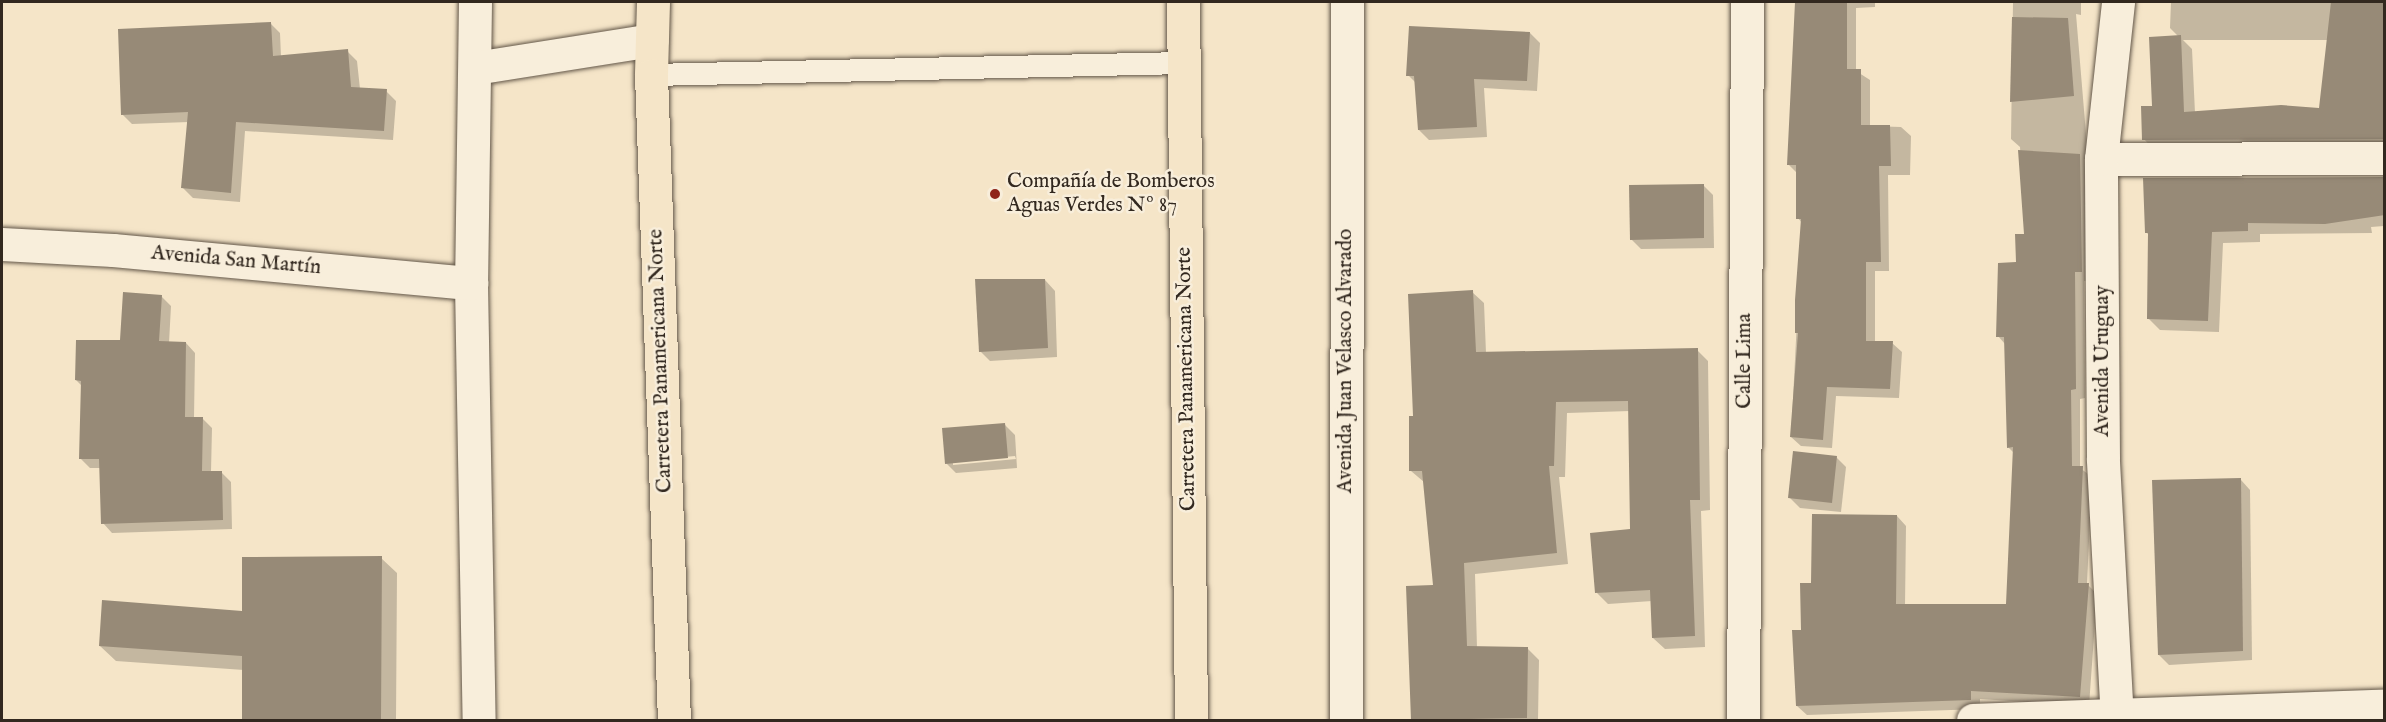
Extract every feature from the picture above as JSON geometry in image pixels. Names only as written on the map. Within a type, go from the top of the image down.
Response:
[{"type":"main road","name":"Carretera Panamericana Norte","points":[[654,2],[651,75],[674,720]]},
{"type":"main road","name":"Carretera Panamericana Norte","points":[[1183,2],[1191,720]]},
{"type":"street","points":[[475,2],[471,283],[479,720]]},
{"type":"street","name":"Avenida Juan Velasco Alvarado","points":[[1346,720],[1347,2]]},
{"type":"street","name":"Calle Lima","points":[[1743,720],[1747,2]]},
{"type":"street","name":"Avenida Uruguay","points":[[2117,718],[2103,458],[2101,159],[2118,2]]},
{"type":"street","points":[[475,68],[652,40]]},
{"type":"street","points":[[2101,159],[2385,158]]},
{"type":"street","name":"Avenida San Martín","points":[[2,244],[114,250],[471,283]]},
{"type":"street","points":[[1972,720],[2117,718],[2385,706]]},
{"type":"lane","points":[[651,75],[1184,63]]},
{"type":"building","points":[[1795,2],[1847,2],[1847,69],[1861,69],[1861,125],[1890,125],[1891,166],[1879,166],[1881,262],[1866,262],[1866,341],[1893,341],[1890,389],[1827,387],[1823,440],[1790,437],[1798,333],[1795,333],[1795,300],[1801,219],[1796,219],[1796,165],[1787,165]]},
{"type":"building","points":[[2331,2],[2385,2],[2385,139],[2142,140],[2141,106],[2152,106],[2149,37],[2181,35],[2184,112],[2281,105],[2319,108]]},
{"type":"building","points":[[2012,17],[2068,18],[2074,96],[2010,102]]},
{"type":"building","points":[[271,22],[273,56],[348,49],[351,87],[387,89],[384,131],[236,122],[231,193],[181,188],[188,112],[121,115],[118,29]]},
{"type":"building","points":[[1409,26],[1530,32],[1527,81],[1474,79],[1477,127],[1418,130],[1414,76],[1406,76]]},
{"type":"building","points":[[2018,150],[2080,154],[2082,272],[2075,272],[2076,389],[2071,390],[2072,466],[2083,466],[2078,583],[2089,583],[2080,697],[1971,691],[1971,700],[1796,706],[1792,630],[1801,630],[1800,583],[1811,583],[1812,514],[1897,515],[1896,604],[2006,604],[2013,447],[2007,448],[2004,337],[1996,337],[1998,263],[2016,262],[2015,234],[2024,234]]},
{"type":"building","points":[[2385,177],[2385,215],[2325,224],[2248,223],[2248,231],[2212,232],[2208,321],[2147,319],[2148,233],[2145,233],[2143,178]]},
{"type":"building","points":[[1704,184],[1704,238],[1630,240],[1629,185]]},
{"type":"building","points":[[975,279],[1045,279],[1048,348],[979,352]]},
{"type":"building","points":[[1473,290],[1476,352],[1698,348],[1700,500],[1690,500],[1695,636],[1652,638],[1650,590],[1595,593],[1590,533],[1630,529],[1628,401],[1556,402],[1554,466],[1549,466],[1557,553],[1464,563],[1467,646],[1528,647],[1527,718],[1411,720],[1406,586],[1433,585],[1422,471],[1409,471],[1409,416],[1413,416],[1408,294]]},
{"type":"building","points":[[123,292],[162,295],[159,341],[186,342],[185,417],[203,417],[202,471],[222,471],[223,520],[101,524],[99,459],[79,459],[81,381],[75,380],[76,340],[120,340]]},
{"type":"building","points":[[1005,423],[1008,458],[945,464],[942,428]]},
{"type":"building","points":[[1793,451],[1837,456],[1832,503],[1788,498]]},
{"type":"building","points":[[2241,478],[2243,651],[2158,655],[2152,480]]},
{"type":"building","points":[[382,556],[381,720],[242,720],[242,656],[99,646],[102,600],[242,611],[242,557]]},
{"type":"place","name":"Compañía de Bomberos Aguas Verdes Nº 87","points":[[995,194]]}]
